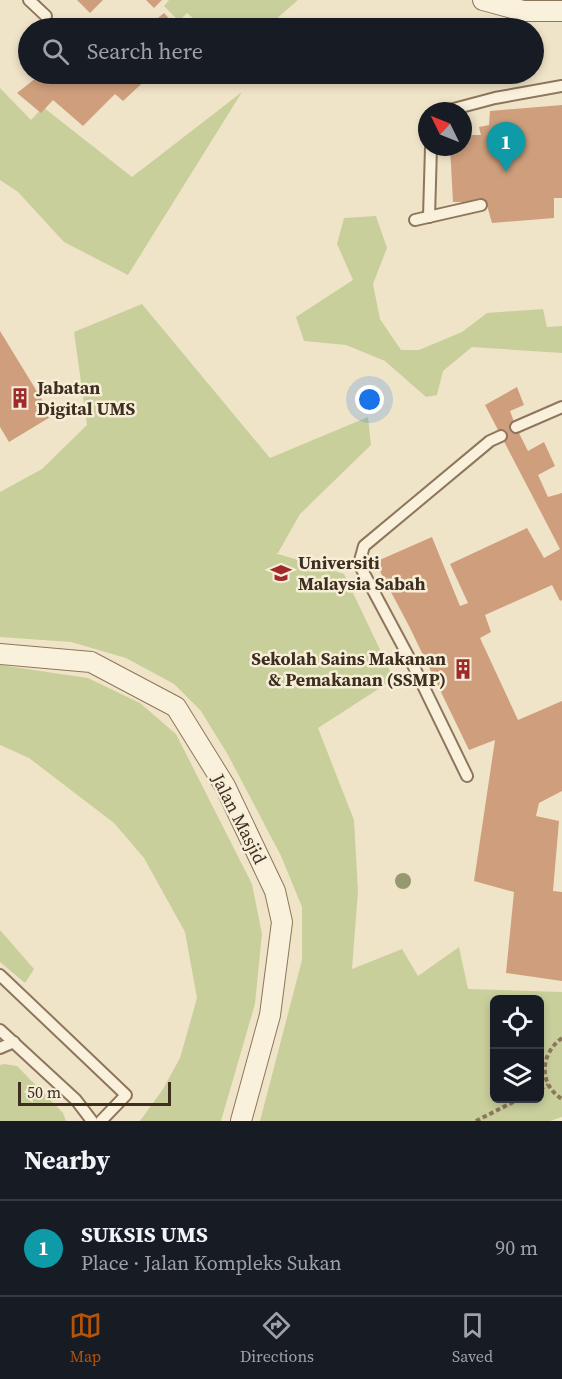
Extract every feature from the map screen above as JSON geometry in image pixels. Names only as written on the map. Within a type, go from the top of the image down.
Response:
[{"type":"street","points":[[483,0],[523,11],[562,11]]},
{"type":"street","name":"Jalan Masjid","points":[[0,654],[91,662],[176,707],[225,786],[275,891],[282,922],[270,1015],[241,1121]]},
{"type":"lane","points":[[29,0],[46,16]]},
{"type":"lane","points":[[472,104],[562,86]]},
{"type":"lane","points":[[429,217],[431,156]]},
{"type":"lane","points":[[415,220],[481,205]]},
{"type":"lane","points":[[516,427],[562,407]]},
{"type":"lane","points":[[466,776],[414,667],[359,564],[364,546],[471,456],[501,436]]},
{"type":"lane","points":[[0,975],[126,1095],[101,1121]]},
{"type":"lane","points":[[0,1030],[76,1100],[92,1121]]},
{"type":"lane","points":[[0,1048],[14,1042]]},
{"type":"path","points":[[562,1038],[548,1053],[544,1064],[548,1085],[562,1099]]},
{"type":"path","points":[[544,1087],[548,1085]]},
{"type":"path","points":[[476,1121],[511,1103]]},
{"type":"green space","points":[[169,0],[298,0],[277,18],[193,18],[187,13],[182,18],[176,18],[164,6]]},
{"type":"green space","points":[[0,88],[31,120],[43,107],[132,177],[242,92],[128,275],[64,242],[18,192],[0,180]]},
{"type":"green space","points":[[376,216],[387,248],[373,284],[380,319],[401,350],[419,350],[462,332],[487,313],[543,309],[547,327],[562,326],[562,353],[472,347],[443,371],[437,395],[426,397],[385,361],[346,345],[304,341],[296,317],[353,280],[337,244],[344,218]]},
{"type":"green space","points":[[142,304],[270,458],[368,417],[371,445],[300,514],[278,553],[275,553],[344,574],[394,679],[318,728],[354,820],[358,891],[352,969],[402,949],[418,976],[459,947],[468,989],[562,992],[562,1117],[550,1121],[260,1121],[302,960],[302,907],[281,856],[228,755],[201,711],[174,684],[126,658],[71,642],[0,637],[0,492],[42,469],[87,425],[74,332]]},
{"type":"green space","points":[[0,665],[88,678],[140,703],[176,734],[252,884],[262,934],[255,1004],[221,1121],[140,1121],[163,1089],[180,1058],[197,998],[185,932],[144,858],[114,823],[29,758],[0,745]]},
{"type":"green space","points":[[0,930],[34,969],[25,983],[0,962]]},
{"type":"green space","points":[[0,1065],[17,1066],[63,1113],[66,1121],[0,1121]]},
{"type":"building","points":[[77,0],[103,0],[90,13]]},
{"type":"building","points":[[146,0],[162,0],[154,8]]},
{"type":"building","points":[[164,13],[169,18],[158,18]]},
{"type":"building","points":[[28,84],[141,84],[123,101],[115,94],[83,126],[53,100],[41,113],[17,93]]},
{"type":"building","points":[[562,105],[562,198],[554,198],[554,218],[492,223],[486,202],[453,202],[450,156],[472,156],[472,135],[481,135],[479,127],[489,125],[490,111]]},
{"type":"building","name":"Jabatan Digital UMS","points":[[0,331],[52,416],[9,442],[0,427]]},
{"type":"building","name":"Sekolah Sains Makanan & Pemakanan (SSMP)","points":[[517,387],[524,405],[510,411],[516,427],[528,451],[544,442],[555,466],[538,475],[548,497],[562,493],[562,600],[560,601],[552,585],[485,615],[491,632],[480,638],[518,720],[562,701],[562,791],[539,803],[536,816],[559,821],[553,891],[562,892],[562,981],[506,973],[514,892],[474,881],[495,740],[469,750],[375,562],[432,537],[460,606],[468,603],[450,564],[527,528],[544,558],[560,549],[485,405]]},
{"type":"place","name":"SUKSIS UMS","points":[[506,172]]},
{"type":"place","name":"Jabatan Digital UMS","points":[[20,398]]},
{"type":"place","name":"Universiti Malaysia Sabah","points":[[281,573]]},
{"type":"place","name":"Sekolah Sains Makanan & Pemakanan (SSMP)","points":[[463,669]]}]
